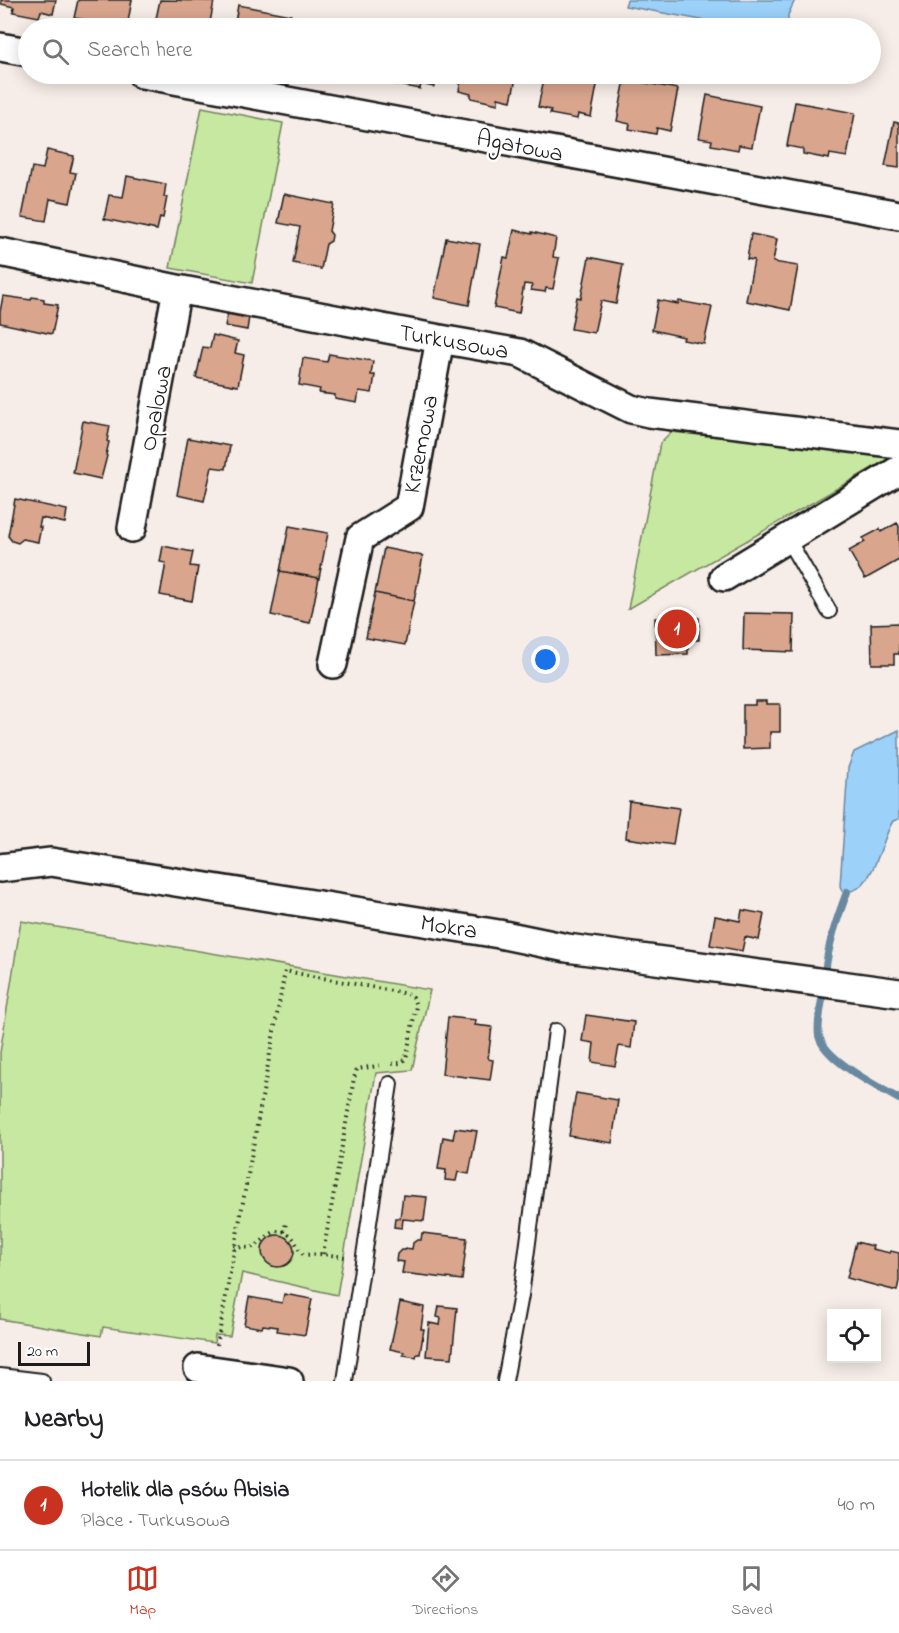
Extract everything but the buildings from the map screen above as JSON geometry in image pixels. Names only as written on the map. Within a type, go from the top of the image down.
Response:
[{"type":"street","points":[[0,47],[18,50]]},
{"type":"street","name":"Agatowa","points":[[196,84],[899,215]]},
{"type":"street","name":"Turkusowa","points":[[0,252],[177,289],[520,353],[631,409],[649,413],[899,444]]},
{"type":"street","name":"Opalowa","points":[[132,528],[177,289]]},
{"type":"street","name":"Krzemowa","points":[[333,664],[360,538],[409,507],[440,339]]},
{"type":"street","points":[[724,577],[899,470]]},
{"type":"street","name":"Mokra","points":[[0,868],[51,862],[499,934],[567,948],[899,993]]},
{"type":"street","points":[[205,1369],[239,1377],[289,1381]]},
{"type":"lane","points":[[787,538],[829,611]]},
{"type":"lane","points":[[505,1381],[521,1295],[556,1031]]},
{"type":"lane","points":[[345,1381],[390,1084]]},
{"type":"lane","points":[[0,1376],[42,1381]]},
{"type":"path","points":[[205,1369],[234,1247],[285,971],[403,993],[413,997],[416,1006],[406,1059],[400,1063],[357,1069],[354,1077],[323,1254],[304,1255],[298,1250],[293,1237],[284,1232],[273,1232],[254,1246],[234,1247]]},
{"type":"path","points":[[284,1232],[286,1223]]},
{"type":"green space","points":[[202,107],[283,123],[252,283],[170,268]]},
{"type":"green space","points":[[671,432],[895,455],[628,609],[660,443]]},
{"type":"green space","points":[[21,921],[430,990],[412,1070],[376,1073],[337,1295],[242,1273],[230,1336],[215,1335],[214,1343],[103,1327],[101,1336],[0,1319],[0,1053]]},
{"type":"water","points":[[627,0],[795,0],[788,18],[690,18],[625,6]]},
{"type":"water","points":[[899,730],[899,819],[893,821],[869,877],[853,891],[842,891],[840,886],[848,768],[854,752]]},
{"type":"waterway","points":[[825,974],[836,922],[847,892]]},
{"type":"waterway","points":[[823,994],[819,1015],[819,1036],[823,1045],[853,1072],[899,1099]]},
{"type":"place","name":"Hotelik dla psów Abisia","points":[[677,629]]}]
